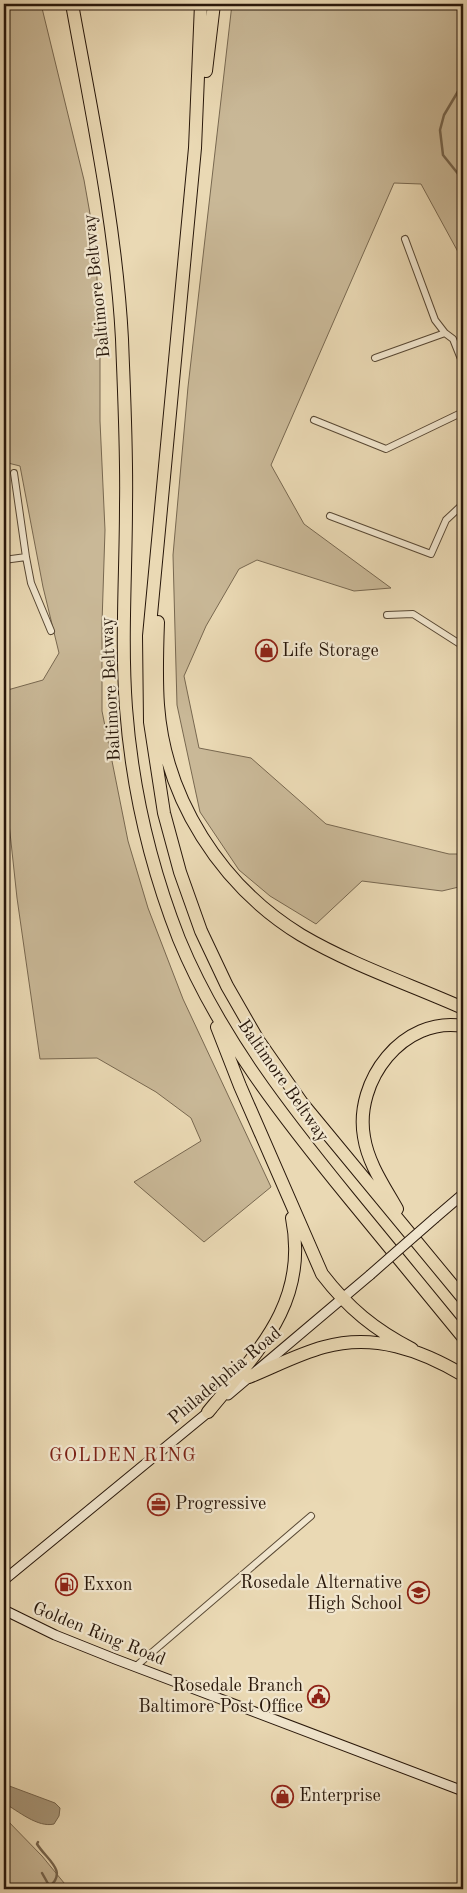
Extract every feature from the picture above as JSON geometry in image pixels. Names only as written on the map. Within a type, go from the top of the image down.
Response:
[{"type":"highway","points":[[63,4],[94,161],[122,380]]},
{"type":"highway","name":"Baltimore Beltway","points":[[72,4],[97,140],[108,215],[121,335],[126,502],[124,656],[130,748],[140,809],[164,896],[183,947],[210,1005],[259,1083],[285,1119],[463,1337]]},
{"type":"highway","name":"Baltimore Beltway","points":[[202,4],[195,148],[149,636],[148,707],[158,783],[172,843],[185,887],[202,931],[227,986],[266,1053],[326,1133],[463,1298]]},
{"type":"highway","points":[[195,148],[214,4]]},
{"type":"highway","points":[[155,583],[158,622],[158,706],[168,760],[176,788],[188,814],[222,866],[266,910],[302,936],[463,1008]]},
{"type":"highway","points":[[210,1005],[223,1045],[322,1274],[343,1298],[373,1326],[412,1349],[463,1375]]},
{"type":"highway","points":[[415,1239],[384,1186],[368,1152],[363,1127],[365,1096],[381,1064],[400,1045],[427,1030],[439,1026],[463,1026]]},
{"type":"highway","points":[[208,1412],[264,1343],[285,1304],[293,1276],[295,1242],[287,1191]]},
{"type":"highway","points":[[249,1377],[310,1351],[336,1344],[374,1342],[412,1349]]},
{"type":"main road","name":"Philadelphia Road","points":[[4,1580],[208,1412],[463,1194]]},
{"type":"main road","name":"Golden Ring Road","points":[[4,1610],[66,1640],[463,1791]]},
{"type":"street","points":[[405,239],[435,320],[445,333],[453,339],[463,364]]},
{"type":"street","points":[[375,358],[445,333]]},
{"type":"street","points":[[314,420],[386,449],[463,412]]},
{"type":"street","points":[[14,473],[26,557],[32,583],[51,631]]},
{"type":"street","points":[[330,516],[431,554],[446,520],[463,504]]},
{"type":"street","points":[[4,560],[26,557]]},
{"type":"street","points":[[387,615],[413,614],[463,646]]},
{"type":"street","points":[[135,1667],[311,1516]]},
{"type":"shaded area","points":[[4,4],[41,4],[84,180],[95,242],[100,333],[100,421],[105,530],[102,711],[128,841],[148,908],[183,999],[271,1187],[204,1242],[134,1182],[201,1141],[191,1118],[156,1092],[97,1058],[40,1059],[17,898],[4,777],[4,691],[43,680],[59,653],[43,587],[20,466],[4,462]]},
{"type":"shaded area","points":[[232,4],[463,4],[463,261],[421,184],[394,183],[271,465],[304,524],[391,588],[354,591],[257,560],[239,569],[206,626],[184,676],[199,748],[251,758],[326,824],[449,854],[463,854],[463,886],[442,891],[362,881],[316,924],[270,896],[239,870],[200,812],[177,705],[173,555],[188,387]]},
{"type":"shaded area","points":[[4,1784],[55,1803],[60,1808],[59,1816],[54,1824],[41,1824],[4,1803]]},
{"type":"shaded area","points":[[4,1817],[42,1856],[69,1889],[4,1889]]},
{"type":"waterway","points":[[463,83],[444,115],[440,130],[443,155],[463,180]]},
{"type":"waterway","points":[[38,1842],[37,1844],[56,1870],[55,1881],[50,1886]]},
{"type":"waterway","points":[[42,1873],[51,1889]]},
{"type":"place","name":"Life Storage","points":[[266,651]]},
{"type":"place","name":"Progressive","points":[[159,1504]]},
{"type":"place","name":"Exxon","points":[[67,1585]]},
{"type":"place","name":"Rosedale Alternative High School","points":[[418,1593]]},
{"type":"place","name":"Rosedale Branch Baltimore Post Office","points":[[319,1696]]},
{"type":"place","name":"Enterprise","points":[[283,1796]]},
{"type":"district","name":"GOLDEN RING","points":[[123,1456]]}]
